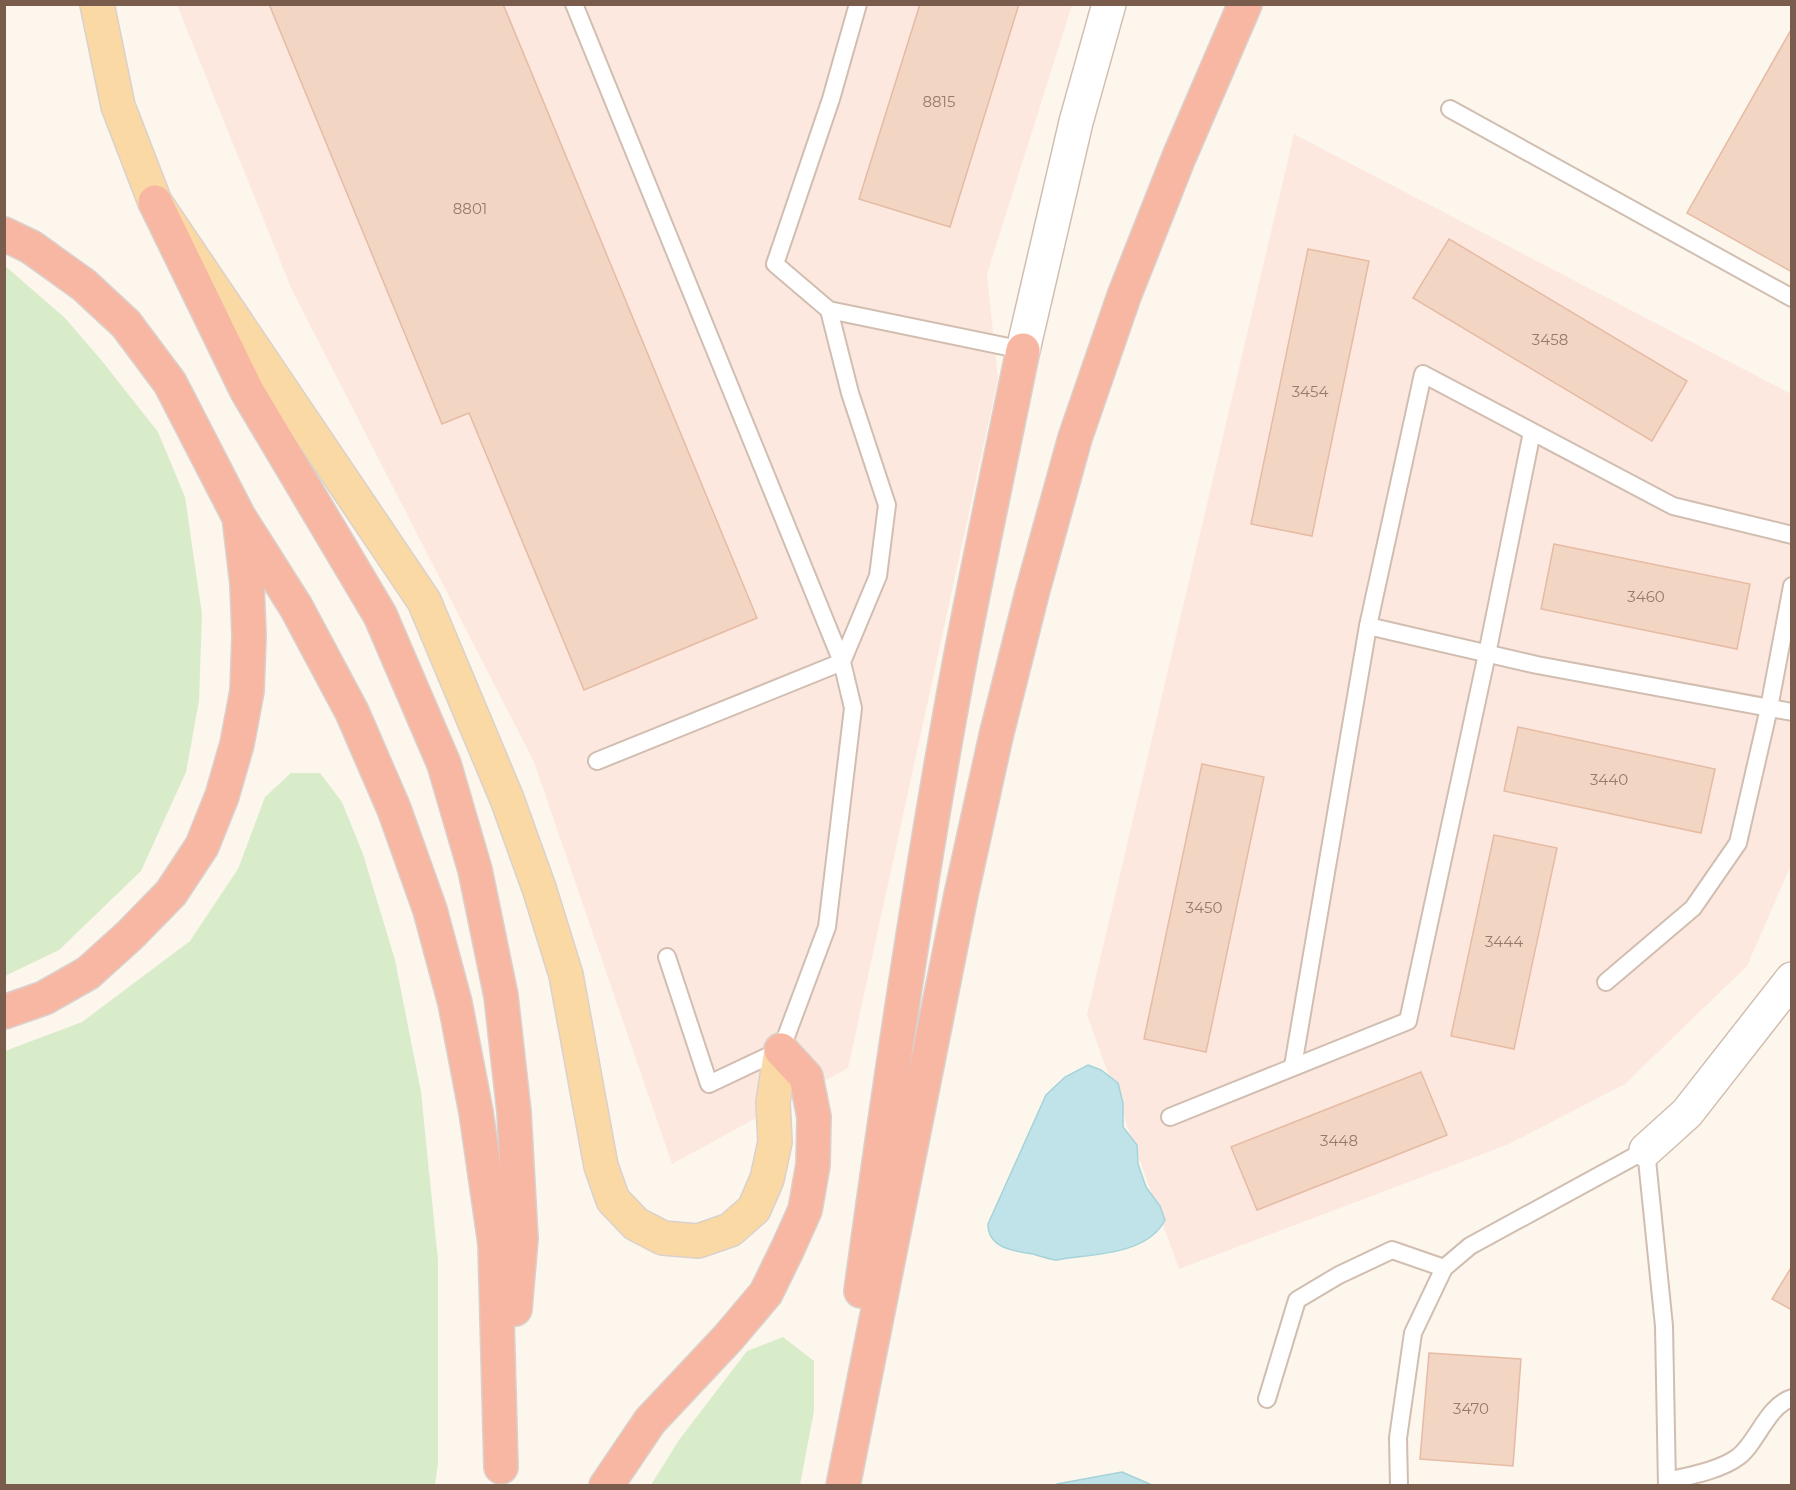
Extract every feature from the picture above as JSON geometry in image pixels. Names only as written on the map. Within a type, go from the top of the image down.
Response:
[{"type":"highway","points":[[843,1485],[961,895],[996,736],[1032,593],[1076,438],[1124,296],[1179,157],[1245,4]]},
{"type":"highway","points":[[155,202],[247,391],[380,615],[444,764],[475,870],[501,996],[514,1112],[521,1239],[500,1476]]},
{"type":"highway","points":[[4,234],[31,247],[84,285],[126,324],[170,383],[239,517],[296,607],[352,712],[394,809],[430,910],[455,1003],[476,1112],[495,1244],[500,1476]]},
{"type":"highway","points":[[834,1485],[884,1128],[937,794],[960,660],[1023,350]]},
{"type":"highway","points":[[4,1012],[44,998],[88,973],[171,893],[202,846],[222,796],[237,744],[247,691],[249,636],[247,584],[239,517]]},
{"type":"highway","points":[[606,1485],[650,1421],[728,1338],[766,1293],[805,1210],[813,1165],[814,1117],[806,1077],[781,1050]]},
{"type":"main road","points":[[98,9],[118,106],[155,202],[424,601],[507,799],[539,888],[566,975],[601,1166],[613,1200],[636,1224],[663,1238],[698,1241],[730,1230],[754,1209],[767,1179],[775,1142],[773,1102],[781,1050]]},
{"type":"street","points":[[1023,350],[1076,122],[1109,4]]},
{"type":"street","points":[[1646,1150],[1687,1113],[1788,986],[1791,979]]},
{"type":"lane","points":[[574,4],[842,662],[853,708],[827,927],[781,1050],[709,1084],[667,957]]},
{"type":"lane","points":[[858,4],[831,99],[775,264],[829,310],[1023,350]]},
{"type":"lane","points":[[1450,109],[1791,298]]},
{"type":"lane","points":[[597,761],[842,662],[878,576],[887,505],[850,393],[829,310]]},
{"type":"lane","points":[[1293,1066],[1368,626],[1423,374],[1672,506],[1791,535]]},
{"type":"lane","points":[[1170,1117],[1408,1021],[1532,432]]},
{"type":"lane","points":[[1606,982],[1693,908],[1738,843],[1769,708],[1791,586]]},
{"type":"lane","points":[[1368,626],[1537,665],[1791,712]]},
{"type":"lane","points":[[1399,1485],[1398,1438],[1413,1334],[1444,1268],[1470,1246],[1646,1150],[1664,1326],[1667,1483],[1707,1472],[1739,1457],[1772,1412],[1791,1398]]},
{"type":"lane","points":[[1267,1399],[1297,1300],[1339,1275],[1392,1250],[1444,1268]]},
{"type":"shaded area","points":[[177,5],[1072,5],[987,274],[998,379],[848,1068],[672,1164],[534,762],[292,290]]},
{"type":"shaded area","points":[[1294,134],[1791,394],[1791,865],[1747,966],[1625,1084],[1509,1144],[1179,1269],[1087,1015]]},
{"type":"shaded area","points":[[1516,1484],[1516,1486],[1343,1486],[1344,1485]]},
{"type":"green space","points":[[4,265],[65,318],[158,432],[185,497],[202,614],[199,701],[186,772],[141,871],[59,950],[5,976]]},
{"type":"green space","points":[[291,773],[320,773],[342,802],[363,854],[395,960],[421,1092],[438,1260],[438,1464],[435,1485],[5,1485],[5,1051],[82,1022],[190,941],[238,869],[265,797]]},
{"type":"green space","points":[[783,1337],[814,1361],[814,1411],[800,1485],[651,1485],[679,1440],[747,1351]]},
{"type":"water","points":[[1088,1065],[1101,1070],[1118,1083],[1123,1103],[1123,1127],[1137,1145],[1138,1164],[1146,1187],[1160,1206],[1165,1220],[1158,1231],[1148,1239],[1123,1250],[1109,1253],[1056,1260],[1003,1247],[992,1238],[988,1224],[1046,1095],[1065,1077]]},
{"type":"water","points":[[1122,1472],[1152,1485],[1056,1485],[1057,1484]]},
{"type":"building","points":[[269,4],[503,4],[757,618],[584,690],[469,413],[442,424]]},
{"type":"building","points":[[920,4],[1019,4],[950,227],[859,199]]},
{"type":"building","points":[[1792,28],[1792,272],[1687,213]]},
{"type":"building","points":[[1449,239],[1687,381],[1652,441],[1413,298]]},
{"type":"building","points":[[1308,249],[1369,261],[1312,536],[1251,524]]},
{"type":"building","points":[[1554,544],[1750,584],[1737,649],[1541,609]]},
{"type":"building","points":[[1518,727],[1715,769],[1701,833],[1504,791]]},
{"type":"building","points":[[1202,764],[1264,777],[1206,1052],[1144,1039]]},
{"type":"building","points":[[1494,835],[1557,848],[1514,1049],[1451,1036]]},
{"type":"building","points":[[1421,1072],[1447,1135],[1257,1210],[1231,1147]]},
{"type":"building","points":[[1792,1266],[1792,1310],[1772,1299]]},
{"type":"building","points":[[1429,1353],[1521,1359],[1513,1466],[1420,1459]]}]
